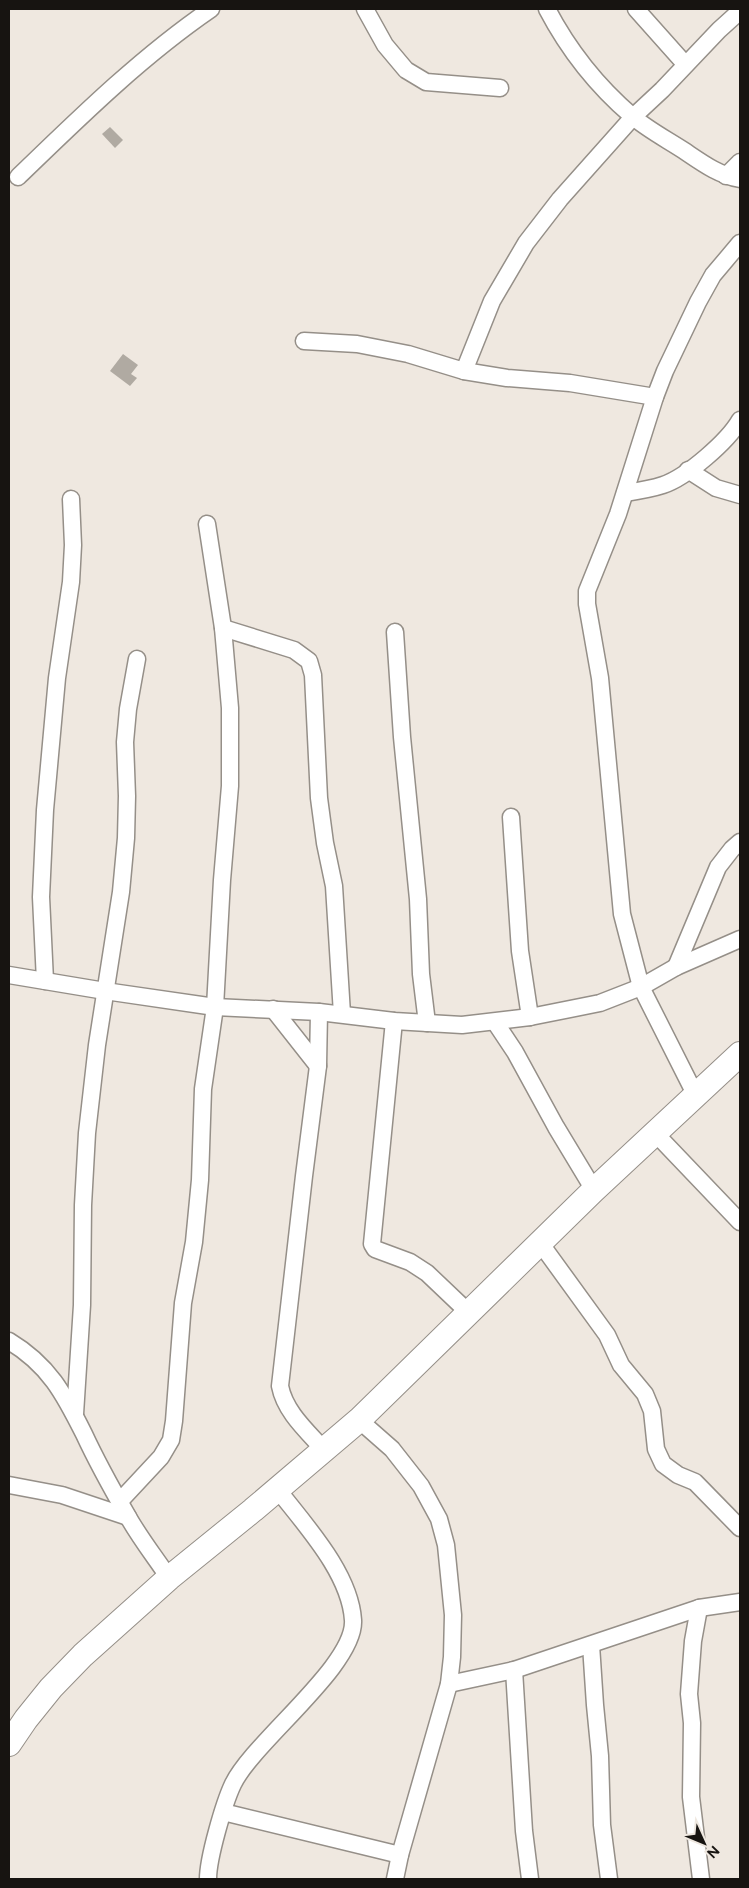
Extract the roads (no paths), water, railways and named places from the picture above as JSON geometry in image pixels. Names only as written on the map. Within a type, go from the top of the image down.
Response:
[{"type":"street","points":[[18,177],[117,84],[191,22],[211,9]]},
{"type":"street","points":[[365,9],[385,44],[406,70],[426,82],[500,88]]},
{"type":"street","points":[[547,9],[570,48],[604,89],[633,117],[709,167],[733,177],[740,162]]},
{"type":"street","points":[[636,9],[685,64]]},
{"type":"street","points":[[464,371],[492,301],[526,243],[560,199],[633,117],[662,90],[719,30],[740,12]]},
{"type":"street","points":[[696,1096],[641,987],[622,914],[600,678],[587,604],[587,591],[590,580],[600,562],[625,493],[665,371],[713,275],[740,243]]},
{"type":"street","points":[[304,340],[357,344],[408,354],[464,371],[507,378],[570,383],[655,397]]},
{"type":"street","points":[[625,493],[664,485],[688,470],[724,442],[740,420]]},
{"type":"street","points":[[688,470],[716,488],[740,495]]},
{"type":"street","points":[[45,981],[41,897],[44,810],[57,678],[72,582],[71,499]]},
{"type":"street","points":[[120,1501],[141,1481],[161,1457],[170,1440],[174,1421],[183,1303],[194,1242],[199,1189],[203,1089],[215,1007],[222,880],[230,786],[230,708],[223,628],[207,524]]},
{"type":"street","points":[[223,628],[294,650],[309,662],[312,675],[319,798],[325,843],[334,886],[342,1014]]},
{"type":"street","points":[[395,632],[402,737],[418,899],[421,974],[427,1023]]},
{"type":"street","points":[[75,1414],[82,1305],[83,1205],[87,1133],[105,991],[121,892],[126,838],[125,742],[128,709],[137,660]]},
{"type":"street","points":[[511,817],[520,951],[530,1017]]},
{"type":"street","points":[[676,967],[718,868],[732,849],[740,842]]},
{"type":"street","points":[[9,975],[215,1007],[319,1012],[394,1021],[462,1025],[530,1017],[600,1003],[641,987],[676,967],[740,939]]},
{"type":"street","points":[[273,1009],[318,1066]]},
{"type":"street","points":[[319,1012],[318,1066],[280,1386],[282,1398],[288,1409],[324,1450]]},
{"type":"street","points":[[394,1021],[372,1244],[375,1249],[410,1262],[427,1273],[468,1312]]},
{"type":"street","points":[[495,1022],[515,1052],[556,1127],[594,1190]]},
{"type":"street","points":[[9,1744],[46,1694],[83,1655],[170,1578],[278,1490],[359,1420],[468,1312],[541,1244],[594,1190],[740,1056]]},
{"type":"street","points":[[655,1133],[740,1222]]},
{"type":"street","points":[[541,1244],[607,1335],[622,1365],[645,1394],[652,1411],[656,1448],[663,1464],[678,1475],[695,1482],[740,1528]]},
{"type":"street","points":[[9,1342],[39,1363],[53,1379],[75,1414],[84,1435],[128,1517],[170,1578]]},
{"type":"street","points":[[359,1420],[392,1449],[421,1486],[439,1519],[446,1545],[453,1615],[449,1684],[400,1855],[395,1879]]},
{"type":"street","points":[[9,1485],[62,1495],[128,1517]]},
{"type":"street","points":[[208,1879],[223,1812],[234,1783],[249,1762],[321,1681],[343,1652],[349,1639],[353,1622],[351,1606],[345,1587],[322,1546],[278,1490]]},
{"type":"street","points":[[449,1684],[514,1670],[699,1608],[740,1602]]},
{"type":"street","points":[[699,1608],[693,1641],[689,1694],[692,1723],[691,1797],[701,1879]]},
{"type":"street","points":[[591,1645],[600,1756],[602,1825],[609,1879]]},
{"type":"street","points":[[514,1670],[524,1831],[530,1879]]},
{"type":"street","points":[[223,1812],[400,1855]]}]
